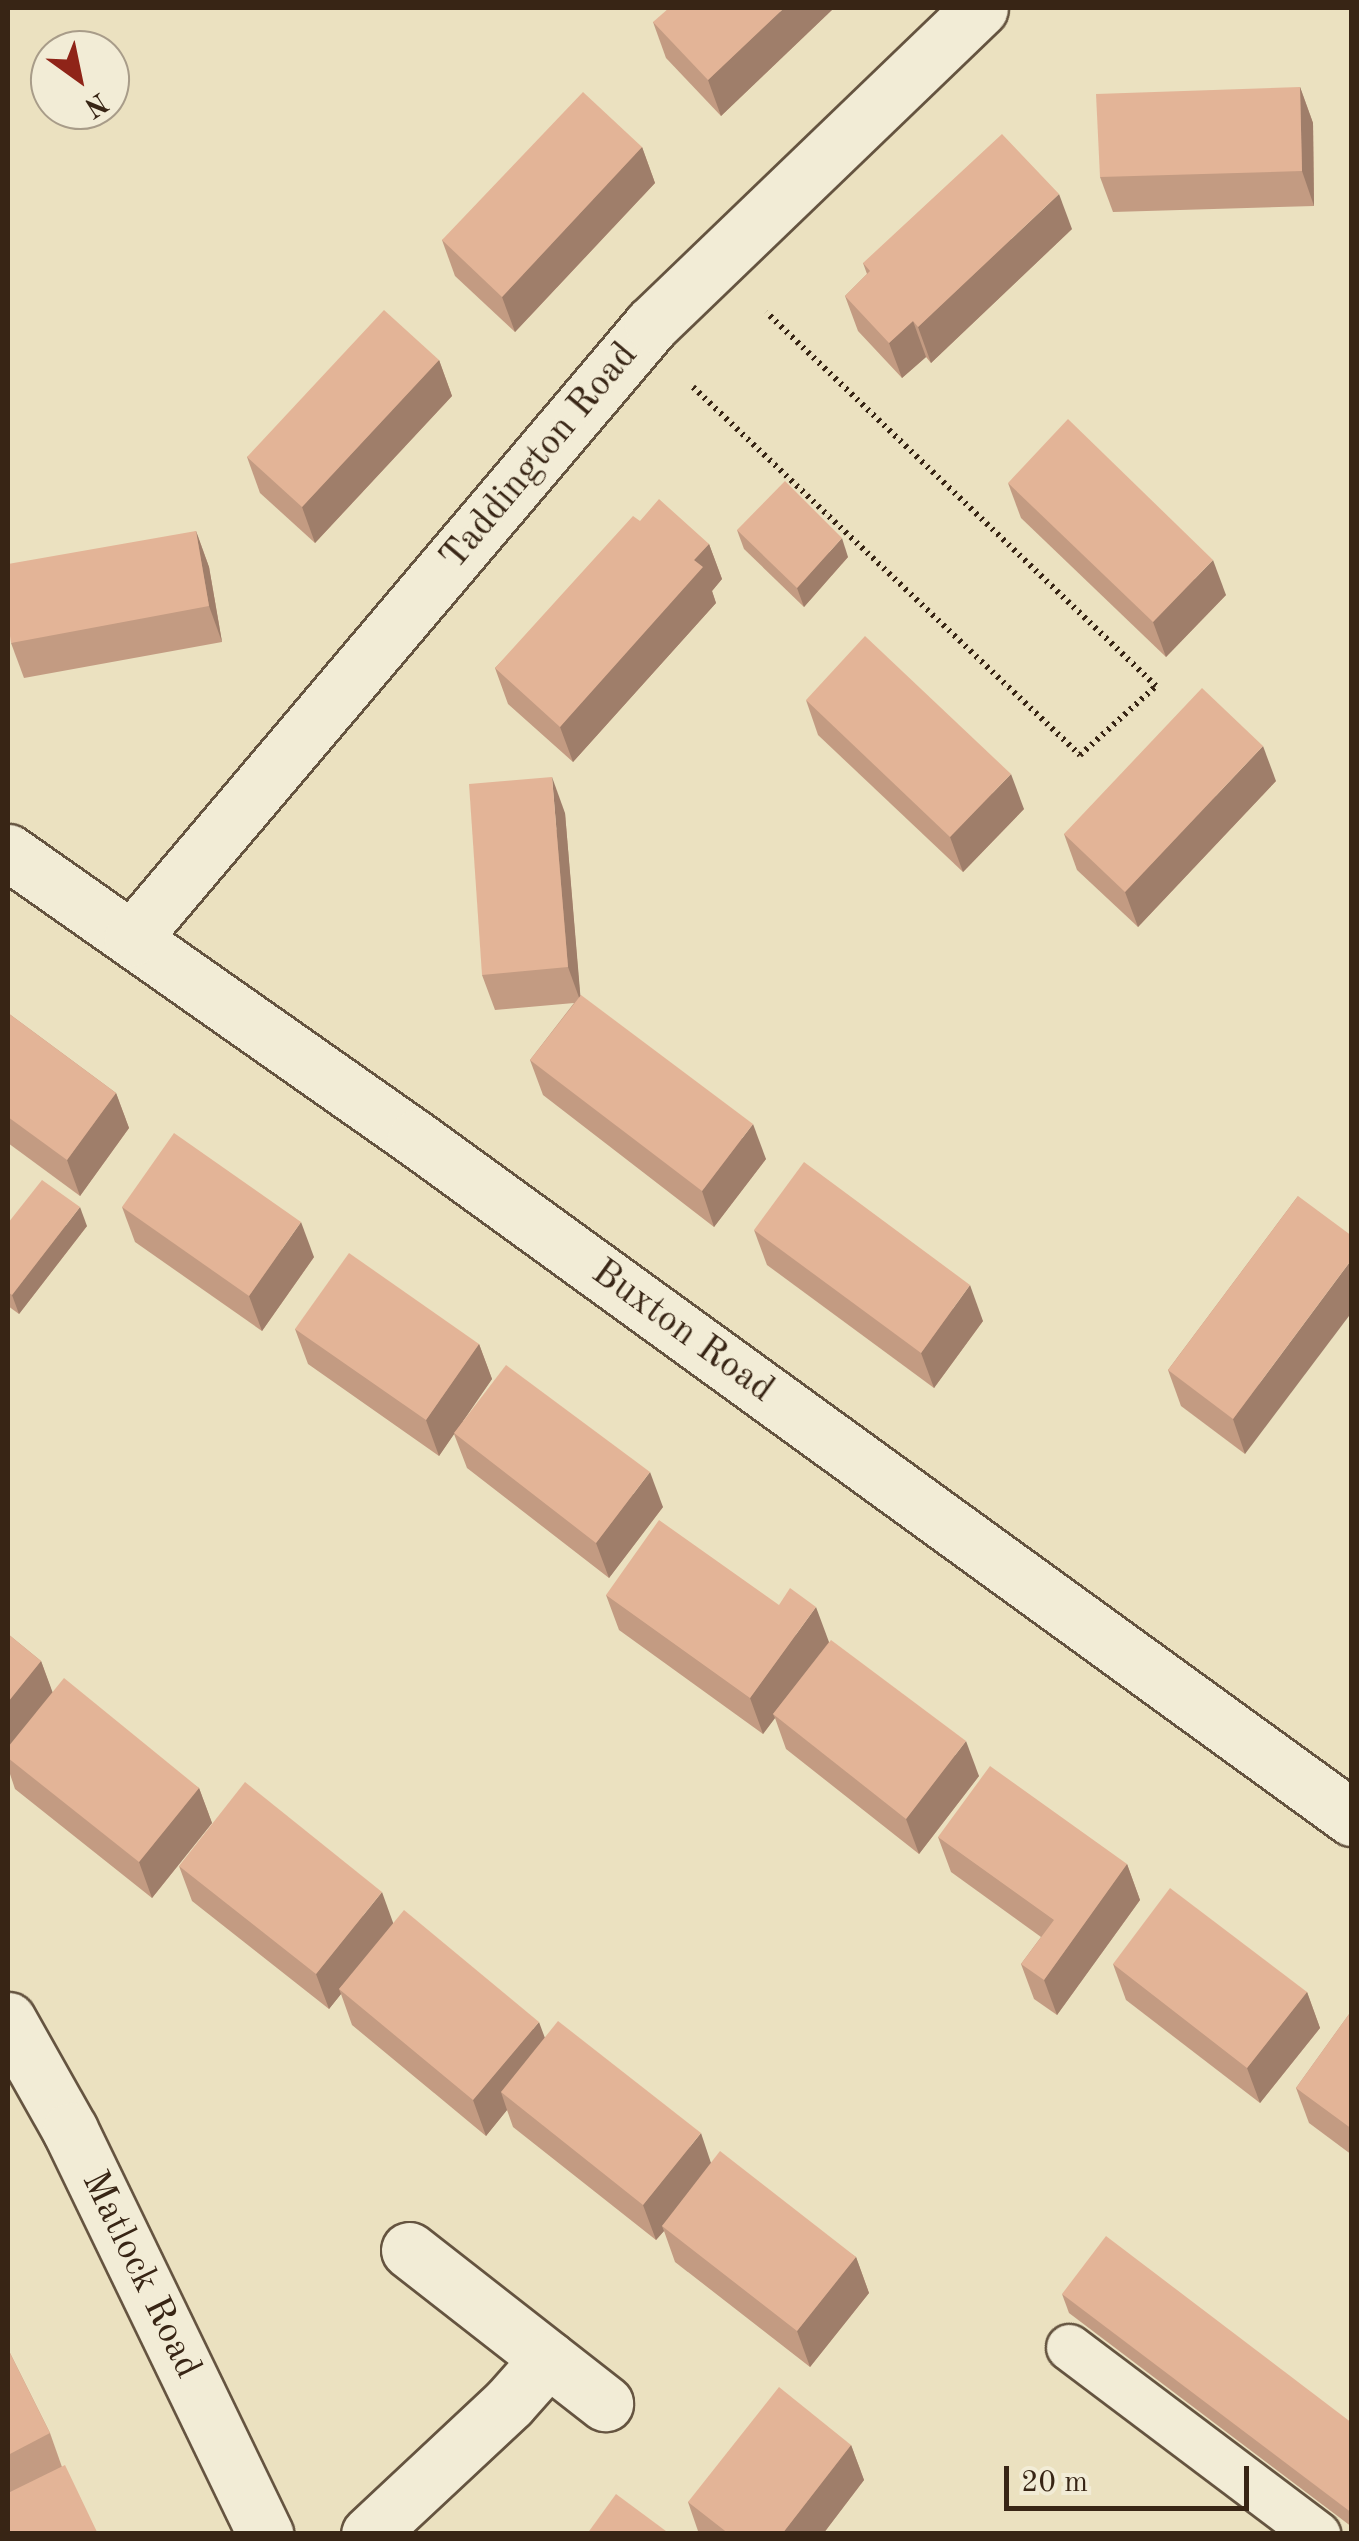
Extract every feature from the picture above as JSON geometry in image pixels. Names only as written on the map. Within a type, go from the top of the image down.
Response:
[{"type":"street","name":"Taddington Road","points":[[132,938],[641,337],[980,8]]},
{"type":"street","name":"Buxton Road","points":[[8,852],[1352,1818]]},
{"type":"street","name":"Matlock Road","points":[[8,2020],[70,2130],[265,2534]]},
{"type":"street","points":[[409,2250],[604,2403]]},
{"type":"street","points":[[368,2534],[509,2404],[548,2358]]},
{"type":"lane","points":[[1069,2347],[1317,2534]]},
{"type":"path","points":[[641,337],[1080,755],[1156,686],[716,263]]},
{"type":"building","points":[[669,8],[784,8],[708,80],[653,22]]},
{"type":"building","points":[[1300,87],[1302,171],[1100,177],[1096,94]]},
{"type":"building","points":[[583,92],[642,147],[502,297],[442,240]]},
{"type":"building","points":[[1002,134],[1059,194],[918,327],[913,321],[889,343],[845,296],[870,271],[863,263]]},
{"type":"building","points":[[384,310],[439,360],[302,507],[247,457]]},
{"type":"building","points":[[1068,419],[1213,560],[1153,622],[1008,483]]},
{"type":"building","points":[[785,481],[842,538],[797,588],[737,530]]},
{"type":"building","points":[[659,499],[709,544],[694,560],[703,567],[560,727],[495,668],[633,516],[640,521]]},
{"type":"building","points":[[196,531],[209,606],[11,643],[8,564]]},
{"type":"building","points":[[865,636],[1011,774],[950,837],[806,700]]},
{"type":"building","points":[[1202,688],[1263,746],[1125,892],[1064,834]]},
{"type":"building","points":[[552,777],[568,967],[482,975],[469,784]]},
{"type":"building","points":[[581,995],[753,1124],[702,1191],[530,1060]]},
{"type":"building","points":[[8,1013],[116,1093],[67,1160],[8,1117]]},
{"type":"building","points":[[174,1133],[301,1222],[249,1296],[122,1207]]},
{"type":"building","points":[[804,1162],[970,1285],[921,1353],[754,1230]]},
{"type":"building","points":[[42,1180],[80,1207],[12,1295],[8,1292],[8,1223]]},
{"type":"building","points":[[1298,1196],[1352,1236],[1352,1259],[1233,1419],[1168,1370]]},
{"type":"building","points":[[349,1253],[479,1344],[426,1420],[295,1329]]},
{"type":"building","points":[[506,1365],[650,1472],[596,1543],[454,1433]]},
{"type":"building","points":[[659,1520],[779,1605],[790,1588],[816,1607],[750,1698],[606,1595]]},
{"type":"building","points":[[8,1634],[41,1661],[8,1702]]},
{"type":"building","points":[[831,1640],[966,1741],[906,1819],[773,1714]]},
{"type":"building","points":[[64,1678],[199,1788],[139,1862],[8,1758],[8,1747]]},
{"type":"building","points":[[990,1766],[1127,1864],[1044,1980],[1021,1964],[1054,1920],[938,1837]]},
{"type":"building","points":[[245,1782],[382,1892],[316,1974],[179,1866]]},
{"type":"building","points":[[1170,1888],[1307,1992],[1247,2068],[1113,1964]]},
{"type":"building","points":[[404,1910],[539,2022],[473,2100],[339,1989]]},
{"type":"building","points":[[1352,2010],[1352,2129],[1296,2088]]},
{"type":"building","points":[[558,2021],[701,2133],[643,2205],[501,2092]]},
{"type":"building","points":[[720,2151],[856,2257],[797,2331],[662,2226]]},
{"type":"building","points":[[1106,2236],[1352,2423],[1352,2513],[1062,2294]]},
{"type":"building","points":[[8,2349],[50,2433],[8,2455]]},
{"type":"building","points":[[779,2387],[851,2445],[782,2534],[729,2534],[688,2502]]},
{"type":"building","points":[[65,2465],[98,2534],[8,2534],[8,2493]]},
{"type":"building","points":[[616,2494],[670,2534],[587,2534]]}]
